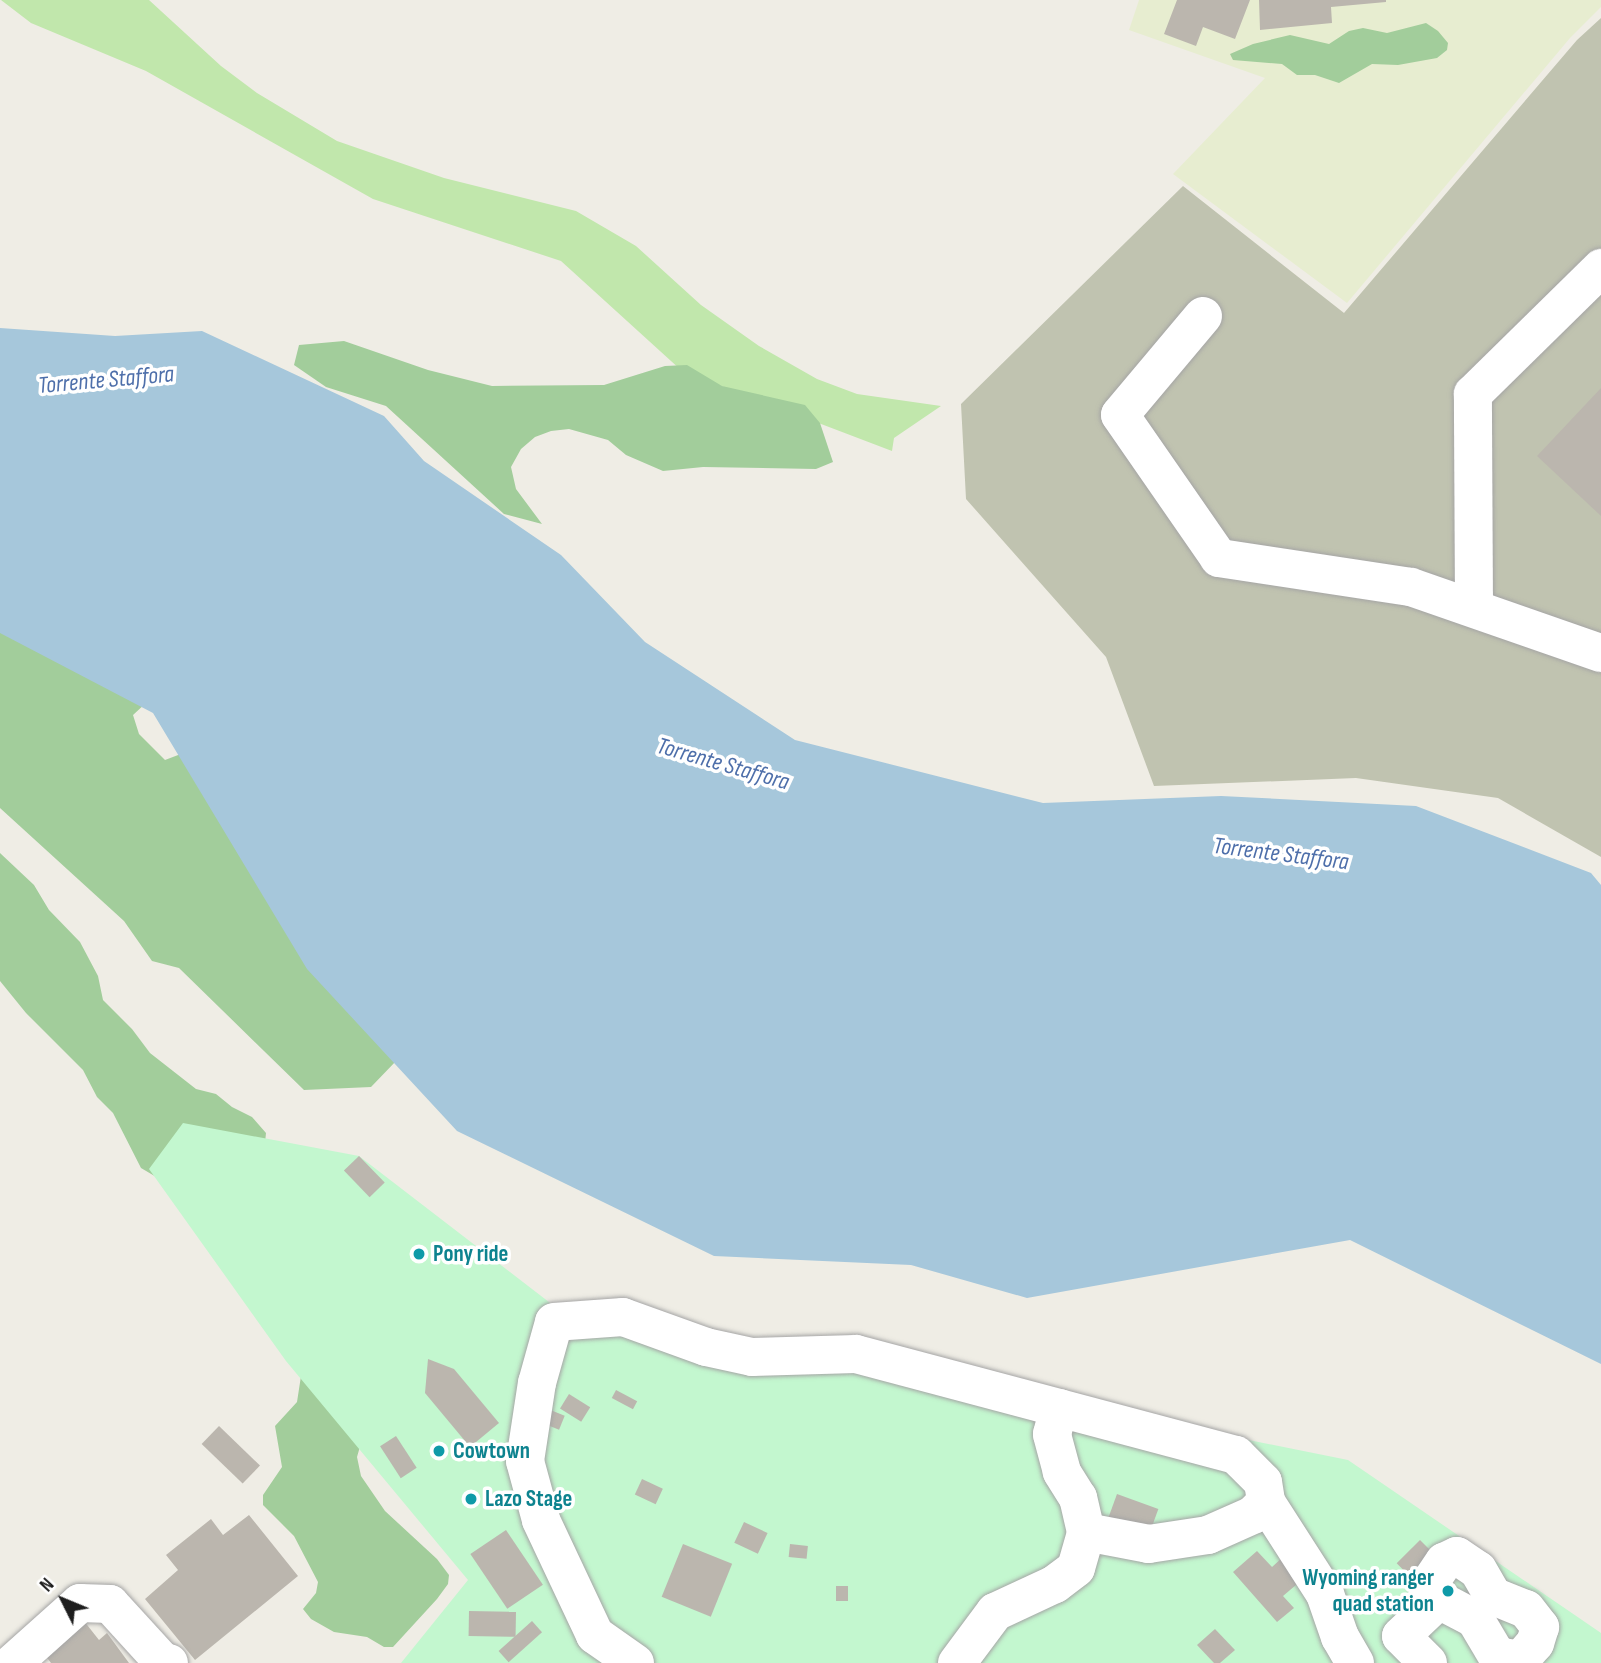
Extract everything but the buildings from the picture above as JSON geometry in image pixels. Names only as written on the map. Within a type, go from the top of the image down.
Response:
[{"type":"lane","points":[[1474,608],[1473,394],[1601,268]]},
{"type":"lane","points":[[1203,316],[1120,415],[1219,558],[1411,587],[1600,650]]},
{"type":"lane","points":[[635,1663],[594,1635],[541,1520],[525,1461],[537,1383],[554,1322],[623,1317],[706,1347],[752,1357],[856,1354],[1236,1455],[1264,1482],[1266,1502],[1325,1594],[1340,1637],[1355,1663]]},
{"type":"lane","points":[[957,1663],[995,1612],[1055,1584],[1076,1568],[1086,1532],[1078,1498],[1062,1472],[1052,1434],[1059,1408]]},
{"type":"lane","points":[[1086,1532],[1149,1544],[1208,1535],[1252,1516],[1266,1502]]},
{"type":"lane","points":[[1427,1663],[1401,1636],[1439,1600]]},
{"type":"lane","points":[[13,1663],[80,1603],[110,1604],[163,1662],[169,1663]]},
{"type":"shaded area","points":[[1139,0],[1601,0],[1601,7],[1570,38],[1347,303],[1173,174],[1265,78],[1129,30]]},
{"type":"shaded area","points":[[1601,18],[1601,857],[1498,798],[1356,778],[1154,786],[1106,657],[966,499],[961,404],[1183,186],[1344,313],[1577,40]]},
{"type":"green space","points":[[1,0],[149,0],[221,66],[257,93],[337,141],[444,178],[576,211],[636,246],[701,305],[759,346],[817,379],[857,394],[941,406],[894,438],[892,451],[682,371],[561,261],[373,199],[146,71],[31,23]]},
{"type":"green space","points":[[1426,23],[1438,31],[1448,43],[1447,50],[1437,58],[1398,65],[1372,64],[1339,83],[1315,75],[1297,75],[1282,64],[1233,60],[1230,54],[1253,44],[1290,35],[1329,44],[1349,31],[1363,28],[1387,33]]},
{"type":"green space","points":[[344,341],[428,370],[492,386],[604,385],[665,366],[687,365],[722,386],[805,405],[820,423],[833,462],[816,469],[703,467],[663,471],[626,455],[608,440],[569,429],[551,431],[535,437],[521,449],[511,467],[516,489],[542,524],[504,514],[386,406],[326,387],[294,365],[299,345]]},
{"type":"green space","points":[[0,510],[160,690],[133,715],[139,734],[165,760],[186,752],[397,1060],[371,1087],[304,1090],[179,968],[152,961],[124,921],[0,808]]},
{"type":"green space","points":[[0,853],[34,885],[49,910],[80,942],[98,976],[103,1000],[132,1029],[150,1053],[196,1089],[216,1094],[232,1107],[252,1117],[266,1133],[263,1163],[363,1436],[357,1457],[361,1476],[385,1511],[437,1559],[449,1575],[448,1584],[437,1599],[393,1647],[384,1647],[367,1637],[334,1632],[311,1619],[303,1609],[316,1593],[318,1582],[294,1536],[263,1505],[263,1495],[282,1467],[275,1426],[297,1402],[301,1376],[158,1178],[141,1168],[113,1113],[97,1097],[83,1070],[26,1013],[0,981]]},
{"type":"green space","points":[[183,1123],[359,1156],[558,1309],[741,1346],[1086,1407],[1348,1460],[1601,1633],[1601,1663],[401,1663],[468,1580],[286,1361],[149,1169]]},
{"type":"water","name":"Torrente Staffora","points":[[0,328],[115,336],[202,331],[384,416],[424,461],[561,555],[645,642],[795,740],[1043,803],[1221,796],[1416,806],[1591,873],[1601,885],[1601,1364],[1350,1240],[1027,1298],[911,1265],[714,1256],[457,1131],[307,969],[153,713],[0,633]]},
{"type":"place","name":"Pony ride","points":[[419,1254]]},
{"type":"place","name":"Cowtown","points":[[439,1451]]},
{"type":"place","name":"Lazo Stage","points":[[471,1499]]},
{"type":"place","name":"Wyoming ranger quad station","points":[[1448,1591]]}]
